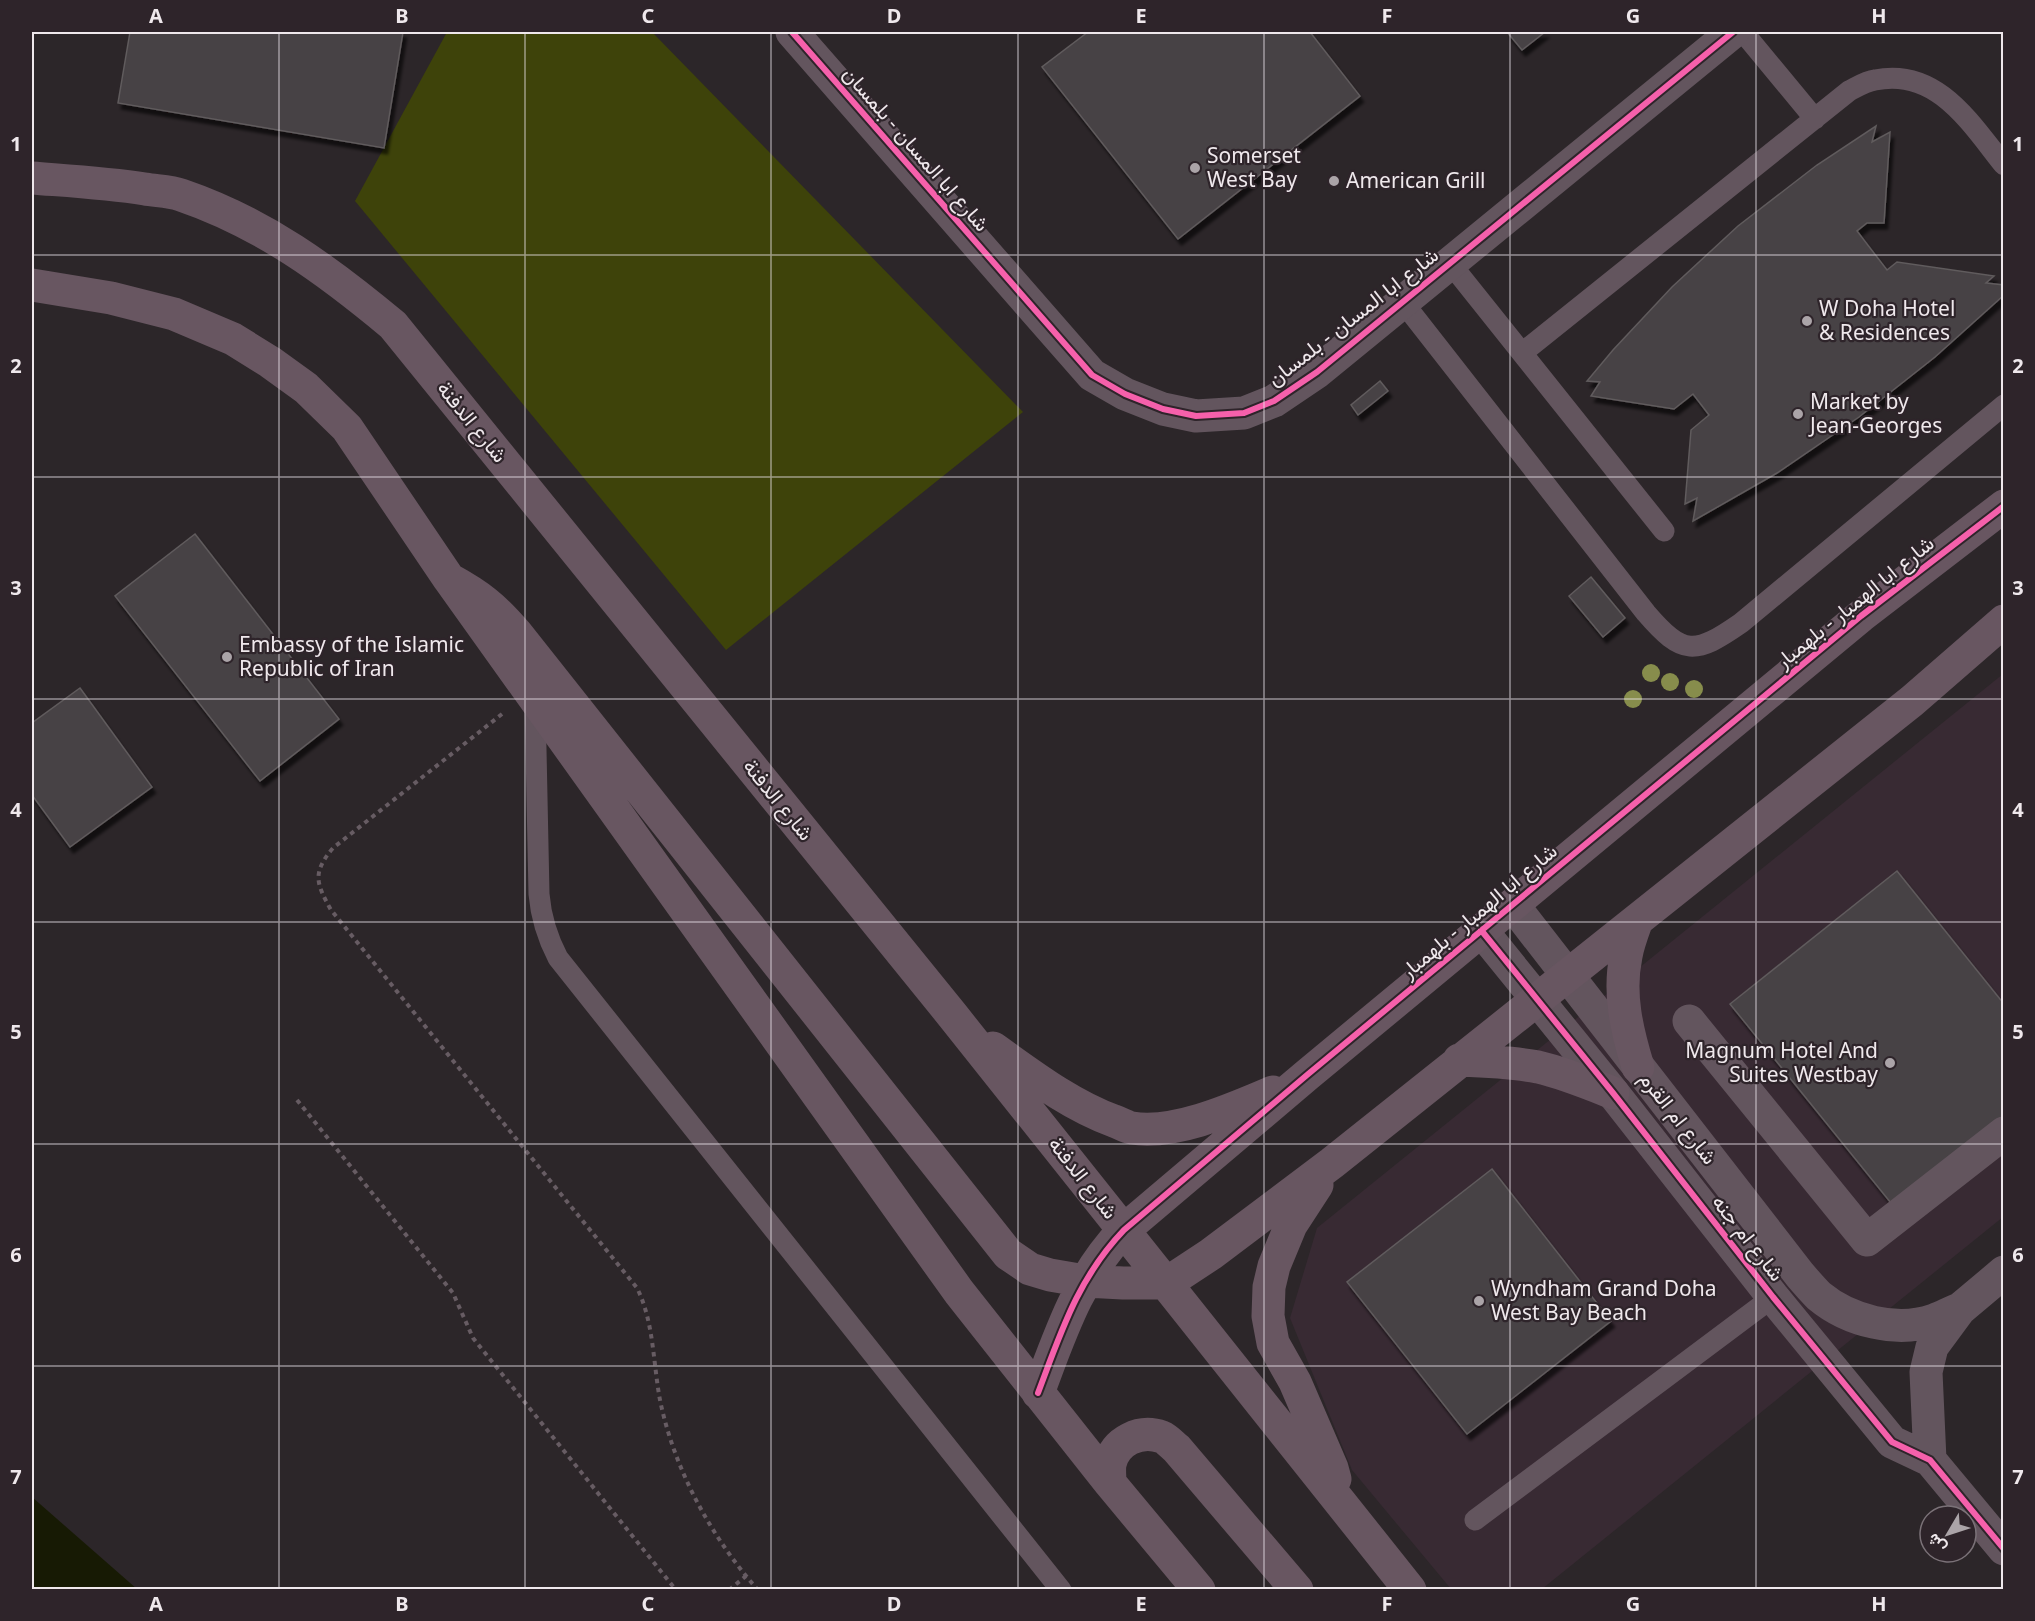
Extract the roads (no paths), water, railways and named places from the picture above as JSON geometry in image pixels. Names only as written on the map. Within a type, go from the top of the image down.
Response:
[{"type":"main road","name":"شارع الدفنة","points":[[32,178],[112,184],[179,194],[242,221],[290,247],[339,280],[393,325],[1167,1282],[1410,1590]]},
{"type":"main road","points":[[32,285],[111,297],[174,314],[233,339],[306,388],[347,428],[449,579],[959,1292],[1110,1483],[1199,1590]]},
{"type":"main road","name":"شارع ابا الهمبار - بلهمبار","points":[[1038,1393],[1071,1306],[1107,1248],[1124,1230],[1481,930],[1861,616],[2004,506]]},
{"type":"main road","points":[[449,579],[475,593],[492,606],[517,634],[1008,1254],[1030,1269],[1050,1275],[1085,1281],[1143,1284],[1167,1282],[1211,1254],[1332,1164],[1459,1060],[1912,701],[2004,621]]},
{"type":"main road","points":[[1636,920],[1626,956],[1623,993],[1627,1031],[1638,1067]]},
{"type":"main road","points":[[953,1016],[986,1043],[1064,1096],[1098,1116],[1132,1128],[1163,1128],[1239,1107],[1307,1075]]},
{"type":"main road","points":[[1459,1060],[1538,1067],[1613,1093]]},
{"type":"main road","points":[[1332,1164],[1286,1235],[1269,1287],[1268,1316],[1273,1343],[1295,1382],[1332,1468],[1340,1501]]},
{"type":"main road","points":[[1110,1483],[1109,1465],[1116,1449],[1130,1438],[1146,1434],[1163,1438],[1177,1449],[1297,1590]]},
{"type":"street","name":"شارع ابا المسان - بلمسان","points":[[792,32],[1092,375],[1125,394],[1163,409],[1196,416],[1244,413],[1274,401],[1317,372],[1733,32]]},
{"type":"street","name":"شارع ام القرم","points":[[1513,905],[1800,1275],[1821,1297],[1845,1313],[1874,1323],[1904,1325],[1933,1321],[1960,1309]]},
{"type":"street","name":"شارع ام جنه","points":[[1481,930],[1613,1093],[1773,1297],[1892,1442],[1930,1460],[2004,1549]]},
{"type":"street","points":[[1689,1021],[1867,1240],[2004,1133]]},
{"type":"street","name":"شارع ام القرم","points":[[1930,1460],[1926,1372],[1932,1347],[1960,1309],[2004,1272]]},
{"type":"lane","points":[[1743,32],[1815,118]]},
{"type":"lane","points":[[1522,354],[1849,91],[1874,80],[1900,77],[1928,85],[1955,105],[2004,165]]},
{"type":"lane","points":[[1450,262],[1664,531]]},
{"type":"lane","points":[[1402,302],[1661,631],[1679,645],[1696,648],[1716,641],[1741,623],[2004,405]]},
{"type":"lane","points":[[532,694],[538,894],[544,927],[558,958],[1061,1590]]},
{"type":"lane","points":[[1475,1520],[1773,1297]]},
{"type":"place","name":"Somerset West Bay","points":[[1195,168]]},
{"type":"place","name":"American Grill","points":[[1334,181]]},
{"type":"place","name":"W Doha Hotel & Residences","points":[[1807,321]]},
{"type":"place","name":"Market by Jean-Georges","points":[[1798,414]]},
{"type":"place","name":"Embassy of the Islamic Republic of Iran","points":[[227,657]]},
{"type":"place","name":"Magnum Hotel And Suites Westbay","points":[[1890,1063]]},
{"type":"place","name":"Wyndham Grand Doha West Bay Beach","points":[[1479,1301]]}]
